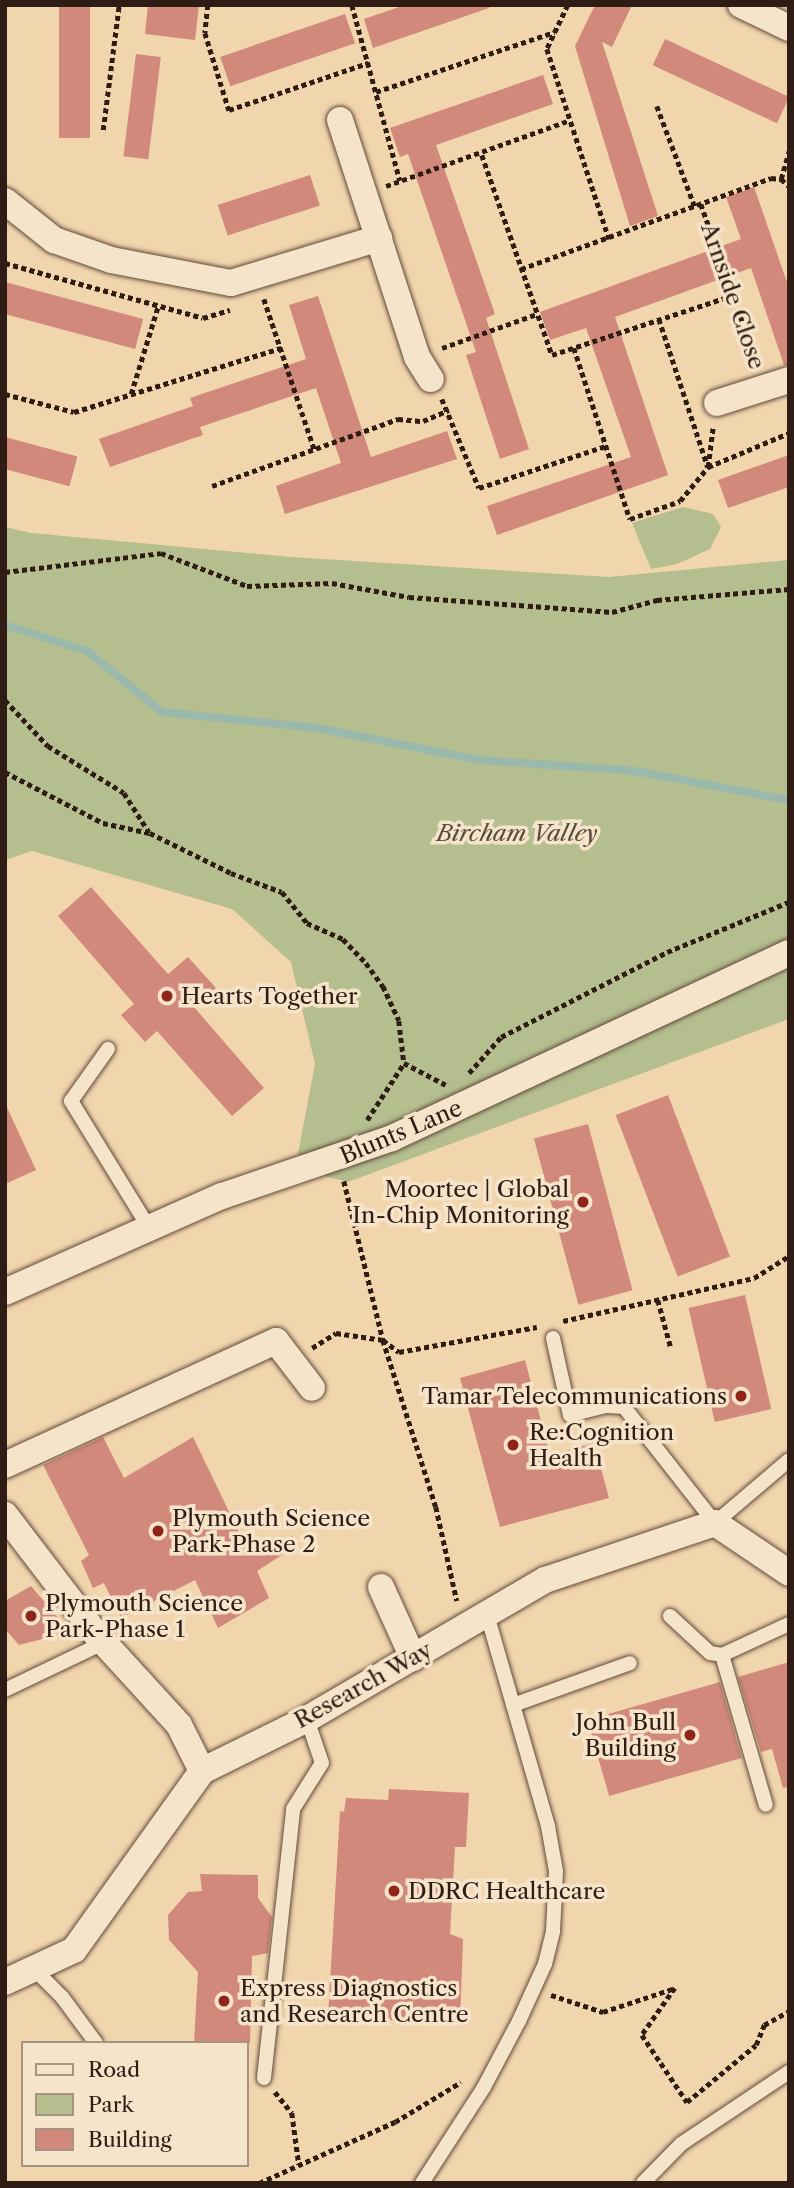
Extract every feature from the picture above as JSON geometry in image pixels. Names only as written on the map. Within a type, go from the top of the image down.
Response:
[{"type":"street","points":[[750,8],[789,28]]},
{"type":"street","points":[[340,120],[417,357],[431,379]]},
{"type":"street","points":[[5,201],[54,240],[111,260],[231,283],[379,238]]},
{"type":"street","name":"Arnside Close","points":[[717,403],[777,384]]},
{"type":"street","name":"Blunts Lane","points":[[5,1292],[222,1196],[345,1157],[541,1071],[789,953]]},
{"type":"street","points":[[5,1465],[276,1341],[312,1388]]},
{"type":"street","points":[[5,1515],[103,1643],[178,1725],[202,1771]]},
{"type":"street","points":[[715,1523],[789,1573]]},
{"type":"street","name":"Research Way","points":[[5,1982],[74,1950],[202,1771],[307,1719],[545,1580],[715,1523]]},
{"type":"street","points":[[381,1587],[413,1658]]},
{"type":"lane","points":[[108,1049],[71,1101],[149,1228]]},
{"type":"lane","points":[[553,1338],[570,1415],[607,1406],[624,1407],[715,1523],[789,1460]]},
{"type":"lane","points":[[422,2183],[484,2087],[533,1991],[553,1931],[556,1871],[487,1615]]},
{"type":"lane","points":[[670,1616],[710,1653],[722,1655],[789,1624]]},
{"type":"lane","points":[[5,1690],[103,1643]]},
{"type":"lane","points":[[722,1655],[766,1805]]},
{"type":"lane","points":[[513,1705],[630,1662]]},
{"type":"lane","points":[[264,2078],[293,1809],[322,1763],[307,1719]]},
{"type":"lane","points":[[35,1970],[62,1997],[95,2041]]},
{"type":"lane","points":[[643,2183],[681,2144],[789,2071]]},
{"type":"path","points":[[103,130],[118,5]]},
{"type":"path","points":[[208,5],[205,33],[229,110],[368,63]]},
{"type":"path","points":[[352,5],[400,181]]},
{"type":"path","points":[[568,5],[547,49],[609,239]]},
{"type":"path","points":[[376,92],[555,32]]},
{"type":"path","name":"Arnside Close","points":[[657,106],[733,295],[777,384]]},
{"type":"path","points":[[364,193],[482,155],[570,120]]},
{"type":"path","points":[[781,178],[789,151]]},
{"type":"path","points":[[482,155],[552,355],[733,295]]},
{"type":"path","points":[[521,270],[771,178],[781,178],[789,186]]},
{"type":"path","points":[[5,263],[203,318],[240,307]]},
{"type":"path","points":[[252,303],[264,300],[315,451]]},
{"type":"path","points":[[131,394],[158,306]]},
{"type":"path","points":[[417,357],[537,314]]},
{"type":"path","points":[[659,319],[708,467]]},
{"type":"path","points":[[5,394],[74,412],[281,348]]},
{"type":"path","points":[[574,348],[630,519],[680,502],[708,467],[789,433]]},
{"type":"path","points":[[431,379],[449,410],[479,488],[606,446]]},
{"type":"path","points":[[708,467],[717,403]]},
{"type":"path","points":[[212,486],[398,419],[424,421],[449,410]]},
{"type":"path","points":[[5,572],[161,553],[247,586],[332,583],[409,597],[612,612],[657,600],[789,589]]},
{"type":"path","points":[[5,700],[48,746],[124,793],[150,833]]},
{"type":"path","points":[[5,772],[103,823],[150,833],[231,873],[282,892],[307,923],[343,939],[383,986],[399,1021],[404,1063],[379,1096],[345,1157],[383,1340],[436,1507],[463,1630]]},
{"type":"path","points":[[464,1077],[502,1037],[667,952],[789,902]]},
{"type":"path","points":[[404,1063],[429,1080],[455,1088]]},
{"type":"path","points":[[293,1360],[336,1333],[383,1340],[399,1352],[470,1342],[754,1278],[789,1256]]},
{"type":"path","points":[[658,1300],[671,1348]]},
{"type":"path","points":[[533,1991],[603,2012],[675,1988],[642,2035],[687,2102],[756,2045],[764,2025],[789,2011]]},
{"type":"path","points":[[264,2078],[292,2113],[299,2165]]},
{"type":"path","points":[[259,2183],[395,2122],[464,2080],[484,2087]]},
{"type":"green space","points":[[683,507],[713,514],[721,527],[710,549],[677,564],[651,569],[632,523]]},
{"type":"green space","name":"Bircham Valley","points":[[5,527],[31,533],[291,557],[609,577],[789,560],[789,1019],[348,1182],[295,1169],[315,1064],[291,962],[232,909],[32,851],[5,860]]},
{"type":"building","points":[[59,5],[90,5],[90,138],[59,138]]},
{"type":"building","points":[[148,5],[199,5],[195,40],[145,34]]},
{"type":"building","points":[[405,5],[488,5],[489,8],[373,48],[364,19]]},
{"type":"building","points":[[595,5],[632,5],[612,47],[602,42],[658,216],[630,226],[575,46]]},
{"type":"building","points":[[345,14],[355,43],[230,86],[220,57]]},
{"type":"building","points":[[665,39],[789,97],[777,123],[653,65]]},
{"type":"building","points":[[136,54],[161,57],[148,159],[123,156]]},
{"type":"building","points":[[543,75],[553,104],[436,145],[495,314],[486,318],[529,449],[500,459],[466,355],[476,352],[408,154],[400,157],[390,128]]},
{"type":"building","points":[[310,175],[320,205],[228,235],[218,205]]},
{"type":"building","points":[[754,187],[789,288],[789,365],[784,365],[751,268],[615,317],[668,475],[497,535],[487,506],[631,457],[586,328],[550,340],[540,312],[741,239],[726,197]]},
{"type":"building","points":[[5,282],[143,319],[135,349],[5,314]]},
{"type":"building","points":[[318,296],[371,457],[447,431],[457,459],[285,514],[276,486],[341,463],[316,388],[200,427],[203,435],[110,467],[99,439],[193,406],[190,398],[306,359],[289,305]]},
{"type":"building","points":[[5,437],[77,456],[69,486],[5,469]]},
{"type":"building","points":[[789,455],[789,487],[728,508],[718,480]]},
{"type":"building","name":"Hearts Together","points":[[91,887],[168,974],[188,957],[216,988],[194,1007],[264,1088],[232,1116],[157,1031],[145,1042],[121,1015],[134,1004],[58,916]]},
{"type":"building","points":[[668,1095],[730,1257],[678,1277],[616,1115]]},
{"type":"building","points":[[5,1103],[36,1170],[5,1184]]},
{"type":"building","points":[[588,1124],[633,1290],[578,1305],[534,1138]]},
{"type":"building","points":[[745,1295],[771,1409],[715,1422],[688,1308]]},
{"type":"building","name":"Re:Cognition Health","points":[[525,1360],[550,1455],[594,1443],[609,1498],[500,1527],[460,1378]]},
{"type":"building","name":"Plymouth Science Park-Phase 2","points":[[103,1437],[124,1478],[193,1437],[249,1553],[292,1536],[297,1545],[257,1571],[269,1598],[218,1628],[195,1580],[121,1618],[104,1583],[93,1588],[81,1561],[89,1555],[43,1465]]},
{"type":"building","name":"Plymouth Science Park-Phase 1","points":[[31,1586],[70,1632],[19,1645],[5,1629],[5,1601]]},
{"type":"building","points":[[789,1662],[789,1787],[783,1788],[772,1749],[761,1752],[738,1677]]},
{"type":"building","name":"John Bull Building","points":[[720,1682],[742,1758],[609,1796],[587,1720]]},
{"type":"building","name":"DDRC Healthcare","points":[[389,1789],[469,1793],[466,1847],[455,1847],[450,1934],[463,1939],[460,2024],[328,2017],[340,1811],[344,1812],[346,1798],[388,1800]]},
{"type":"building","name":"Express Diagnostics and Research Centre","points":[[200,1874],[258,1875],[258,1898],[272,1917],[268,1953],[252,1956],[250,2043],[194,2041],[198,1972],[169,1940],[168,1915],[188,1892],[202,1891]]},
{"type":"waterway","points":[[5,625],[87,651],[162,712],[317,728],[479,760],[635,771],[789,800]]},
{"type":"place","name":"Hearts Together","points":[[167,996]]},
{"type":"place","name":"Moortec | Global In-Chip Monitoring","points":[[583,1202]]},
{"type":"place","name":"Tamar Telecommunications","points":[[741,1396]]},
{"type":"place","name":"Re:Cognition Health","points":[[513,1445]]},
{"type":"place","name":"Plymouth Science Park-Phase 2","points":[[158,1531]]},
{"type":"place","name":"Plymouth Science Park-Phase 1","points":[[31,1616]]},
{"type":"place","name":"John Bull Building","points":[[690,1735]]},
{"type":"place","name":"DDRC Healthcare","points":[[394,1891]]},
{"type":"place","name":"Express Diagnostics and Research Centre","points":[[224,2001]]}]
